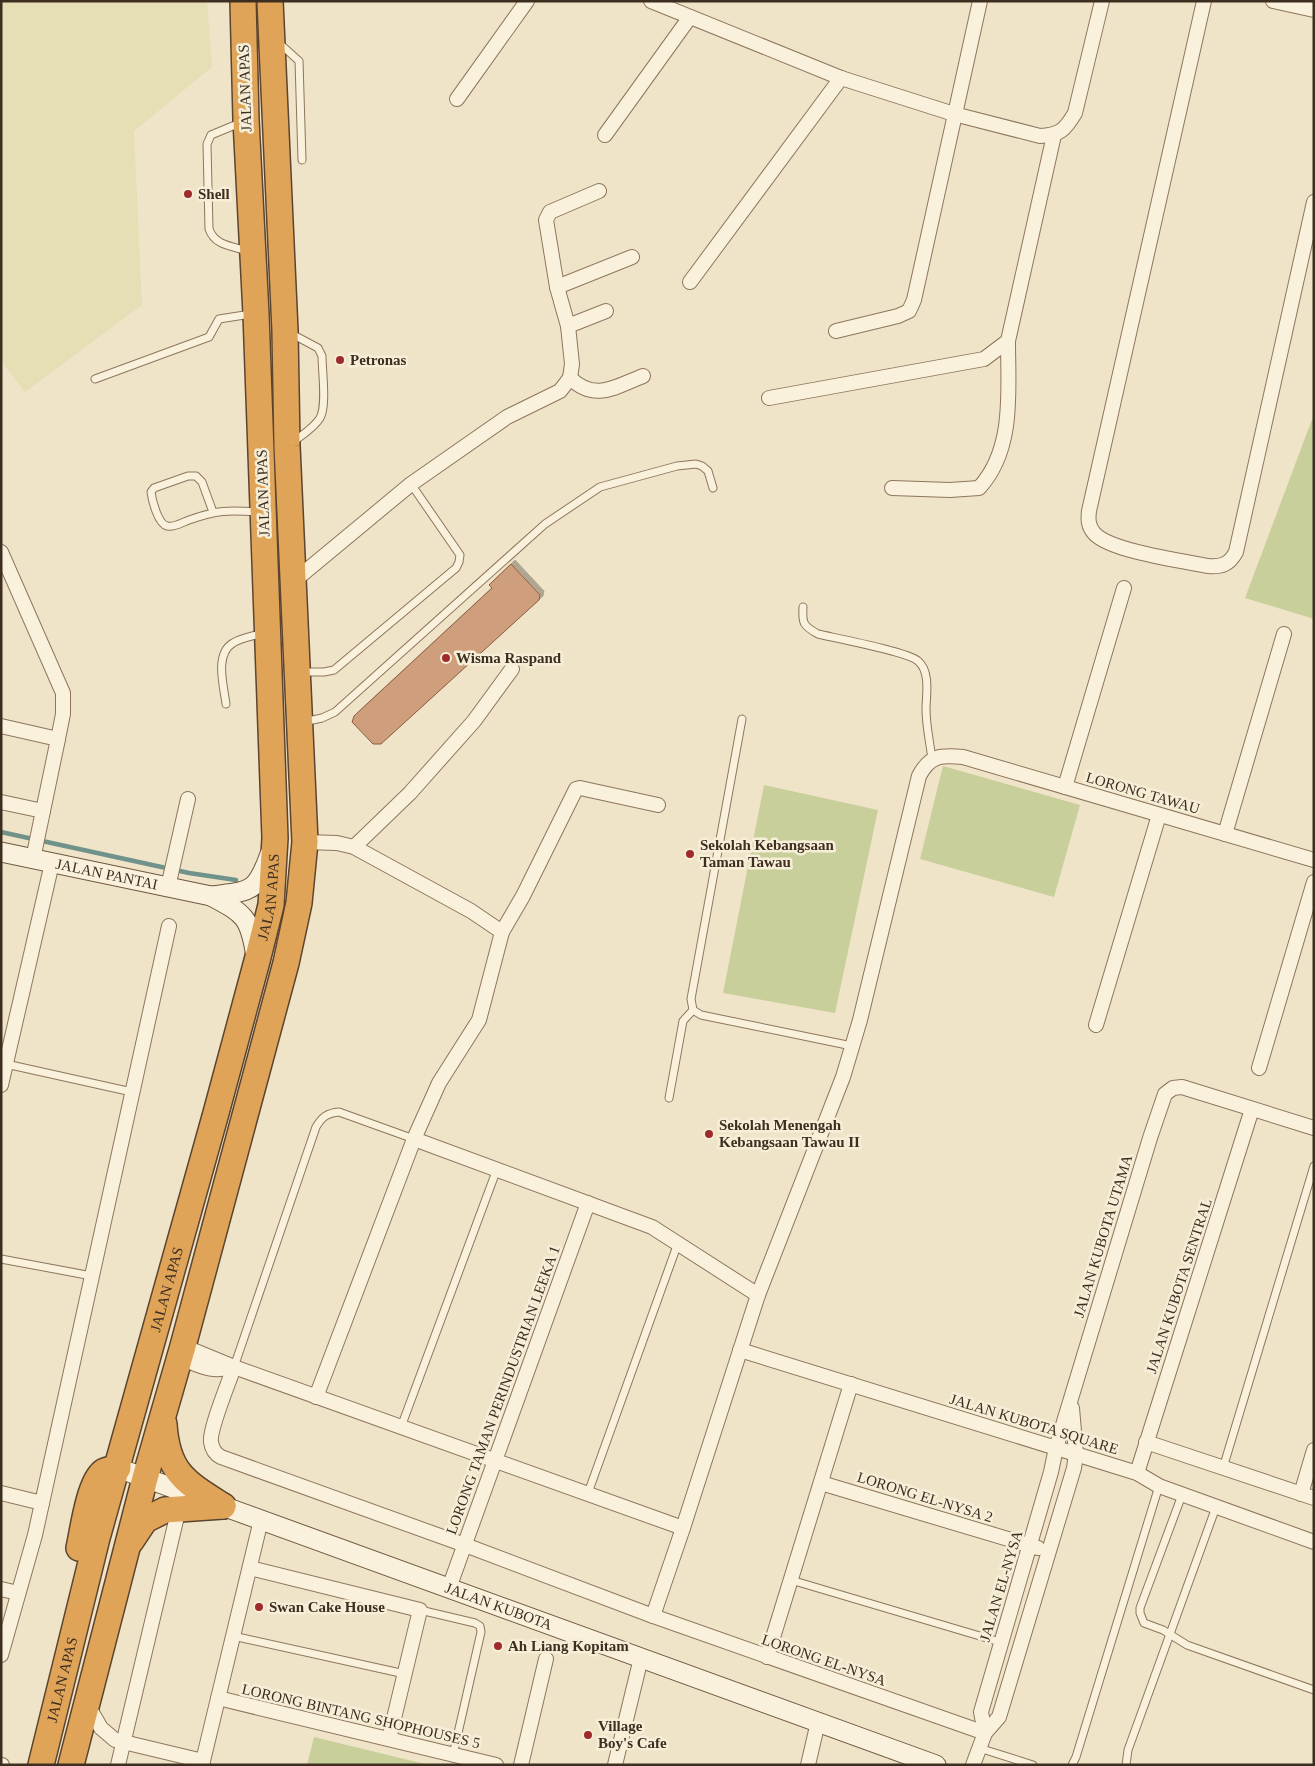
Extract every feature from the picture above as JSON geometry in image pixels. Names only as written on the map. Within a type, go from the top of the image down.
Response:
[{"type":"highway","name":"JALAN APAS","points":[[41,1765],[66,1660],[62,1649],[61,1629],[88,1505],[96,1480],[101,1473],[107,1469],[118,1468],[271,904],[275,838],[264,513],[242,1]]},
{"type":"highway","name":"JALAN APAS","points":[[71,1765],[126,1548],[182,1352],[286,963],[299,903],[304,842],[287,446],[285,331],[270,1]]},
{"type":"highway","points":[[153,1339],[164,1342],[174,1332],[191,1280],[218,1213]]},
{"type":"highway","points":[[163,1414],[166,1450],[175,1467],[194,1488],[223,1506]]},
{"type":"highway","points":[[126,1548],[145,1520],[165,1510],[223,1506]]},
{"type":"street","points":[[458,99],[526,1]]},
{"type":"street","points":[[651,1],[841,78],[954,114],[1040,136],[1054,135],[1067,127],[1075,113],[1102,1]]},
{"type":"street","points":[[836,331],[898,316],[909,311],[914,300],[980,1]]},
{"type":"street","points":[[1204,1],[1089,511],[1088,523],[1094,533],[1102,539],[1133,550],[1208,566],[1226,564],[1232,559],[1236,552],[1314,202]]},
{"type":"street","points":[[1273,1],[1314,10]]},
{"type":"street","points":[[605,135],[690,17]]},
{"type":"street","points":[[690,282],[841,78]]},
{"type":"street","points":[[892,488],[950,490],[979,488],[989,477],[1006,431],[1008,341],[1054,135]]},
{"type":"street","points":[[294,581],[411,484],[507,417],[560,391],[570,378],[572,364],[568,326],[556,287],[546,220],[550,212],[599,191]]},
{"type":"street","points":[[556,287],[632,257]]},
{"type":"street","points":[[568,326],[606,311]]},
{"type":"street","points":[[769,398],[984,358],[1008,341]]},
{"type":"street","points":[[570,378],[588,391],[600,392],[643,376]]},
{"type":"street","points":[[1,552],[63,692],[63,714],[34,854]]},
{"type":"street","points":[[1065,787],[1124,588]]},
{"type":"street","points":[[1225,834],[1284,634]]},
{"type":"street","points":[[354,847],[436,764],[474,721],[512,669]]},
{"type":"street","points":[[1,726],[58,739]]},
{"type":"street","name":"LORONG TAWAU","points":[[932,759],[939,756],[963,757],[1314,860]]},
{"type":"street","points":[[653,1616],[758,1295],[843,1077],[860,1020],[919,776],[925,765],[932,759]]},
{"type":"street","points":[[316,1397],[414,1139],[439,1083],[479,1020],[502,932],[523,896],[576,789],[580,788],[658,805]]},
{"type":"street","points":[[170,882],[188,799]]},
{"type":"street","points":[[1,802],[41,818]]},
{"type":"street","points":[[1096,1025],[1160,814]]},
{"type":"street","points":[[211,896],[246,892],[257,883],[264,871],[275,838]]},
{"type":"street","points":[[304,842],[337,843],[354,847],[471,911],[502,932]]},
{"type":"street","name":"JALAN PANTAI","points":[[1,852],[34,854],[52,864],[170,882],[211,896]]},
{"type":"street","points":[[1,1085],[52,864]]},
{"type":"street","points":[[1259,1068],[1314,882]]},
{"type":"street","points":[[211,896],[238,911],[246,921],[253,938],[257,961]]},
{"type":"street","points":[[1,1655],[35,1535],[169,926]]},
{"type":"street","name":"JALAN KUBOTA UTAMA","points":[[1056,1448],[1165,1094],[1172,1088],[1182,1087],[1252,1109]]},
{"type":"street","points":[[1252,1109],[1314,1128]]},
{"type":"street","name":"JALAN KUBOTA SENTRAL","points":[[1137,1473],[1252,1109]]},
{"type":"street","points":[[414,1139],[652,1227],[758,1295]]},
{"type":"street","name":"LORONG TAMAN PERINDUSTRIAN LEEKA 1","points":[[450,1584],[588,1203]]},
{"type":"street","name":"JALAN KUBOTA SQUARE","points":[[740,1350],[1137,1473],[1159,1486],[1314,1542]]},
{"type":"street","points":[[182,1352],[234,1367],[683,1528]]},
{"type":"street","name":"LORONG EL-NYSA","points":[[234,1367],[211,1435],[211,1442],[216,1454],[221,1458],[465,1545],[653,1616],[984,1733]]},
{"type":"street","points":[[767,1657],[852,1384]]},
{"type":"street","name":"JALAN KUBOTA UTAMA","points":[[1071,1398],[1076,1454]]},
{"type":"street","points":[[1146,1442],[1307,1496],[1314,1450]]},
{"type":"street","name":"JALAN EL-NYSA","points":[[984,1733],[980,1712],[1030,1546],[1056,1448]]},
{"type":"street","name":"JALAN EL-NYSA","points":[[973,1765],[984,1733],[999,1717],[1074,1468],[1076,1454]]},
{"type":"street","name":"JALAN KUBOTA","points":[[118,1468],[261,1520],[450,1584],[641,1658],[936,1765]]},
{"type":"street","name":"LORONG EL-NYSA 2","points":[[821,1483],[1049,1551]]},
{"type":"street","points":[[1,1493],[42,1503]]},
{"type":"street","points":[[118,1765],[178,1508]]},
{"type":"street","points":[[86,1702],[101,1728],[115,1740],[123,1744],[202,1763],[261,1520]]},
{"type":"street","points":[[250,1568],[420,1610],[389,1739]]},
{"type":"street","points":[[1,1589],[18,1593]]},
{"type":"street","points":[[615,1765],[641,1658]]},
{"type":"street","points":[[521,1765],[546,1659]]},
{"type":"street","name":"LORONG BINTANG SHOPHOUSES 5","points":[[218,1698],[496,1765]]},
{"type":"street","points":[[808,1765],[818,1722]]},
{"type":"lane","points":[[271,36],[299,62],[302,160]]},
{"type":"lane","points":[[246,120],[211,135],[207,144],[209,228],[212,236],[219,242],[253,252]]},
{"type":"lane","points":[[94,379],[209,337],[219,319],[256,314]]},
{"type":"lane","points":[[285,331],[318,348],[322,356],[323,407],[321,417],[287,446]]},
{"type":"lane","points":[[300,723],[322,718],[335,712],[545,524],[600,486],[677,466],[696,464],[708,471],[713,488]]},
{"type":"lane","points":[[213,512],[202,482],[196,476],[188,476],[154,488],[151,492],[152,500],[161,523],[167,526],[174,526],[213,512],[233,510],[264,513]]},
{"type":"lane","points":[[296,672],[334,670],[456,568],[460,556],[411,484]]},
{"type":"lane","points":[[803,607],[802,621],[808,629],[818,634],[905,655],[919,661],[925,674],[928,690],[926,710],[932,759]]},
{"type":"lane","points":[[226,704],[222,662],[225,652],[232,643],[268,632]]},
{"type":"lane","points":[[669,1098],[683,1021],[692,1010],[691,999],[742,719]]},
{"type":"lane","points":[[692,1010],[701,1015],[852,1046]]},
{"type":"lane","points":[[6,1064],[132,1092]]},
{"type":"lane","points":[[234,1367],[316,1128],[322,1118],[330,1113],[339,1112],[414,1139]]},
{"type":"lane","points":[[1223,1468],[1314,1166]]},
{"type":"lane","points":[[401,1427],[497,1169]]},
{"type":"lane","points":[[588,1493],[678,1243]]},
{"type":"lane","points":[[1,1259],[92,1276]]},
{"type":"lane","points":[[1072,1765],[1159,1486]]},
{"type":"lane","points":[[1182,1494],[1140,1608],[1140,1614],[1144,1623],[1170,1634],[1187,1644],[1314,1690]]},
{"type":"lane","points":[[1126,1765],[1128,1750],[1216,1507]]},
{"type":"lane","points":[[791,1580],[1000,1642]]},
{"type":"lane","points":[[420,1610],[475,1623],[480,1626],[481,1632],[453,1755]]},
{"type":"lane","points":[[233,1636],[405,1674]]},
{"type":"lane","points":[[979,1748],[1032,1765]]},
{"type":"shaded area","points":[[1,1],[207,1],[212,67],[134,131],[142,305],[25,392],[1,361]]},
{"type":"green space","points":[[1314,414],[1314,619],[1245,598]]},
{"type":"green space","points":[[943,766],[1080,805],[1054,897],[920,859]]},
{"type":"green space","points":[[764,785],[878,810],[835,1013],[723,993]]},
{"type":"green space","points":[[314,1737],[429,1765],[307,1765]]},
{"type":"building","name":"Wisma Raspand","points":[[511,564],[540,595],[539,600],[381,744],[373,744],[352,722],[354,716],[492,588],[489,585]]},
{"type":"waterway","points":[[1,832],[189,873],[236,880]]},
{"type":"place","name":"Shell","points":[[188,194]]},
{"type":"place","name":"Petronas","points":[[340,360]]},
{"type":"place","name":"Wisma Raspand","points":[[446,658]]},
{"type":"place","name":"Sekolah Kebangsaan Taman Tawau","points":[[690,854]]},
{"type":"place","name":"Sekolah Menengah Kebangsaan Tawau II","points":[[709,1134]]},
{"type":"place","name":"Swan Cake House","points":[[259,1607]]},
{"type":"place","name":"Ah Liang Kopitam","points":[[498,1646]]},
{"type":"place","name":"Village Boy's Cafe","points":[[588,1735]]}]
